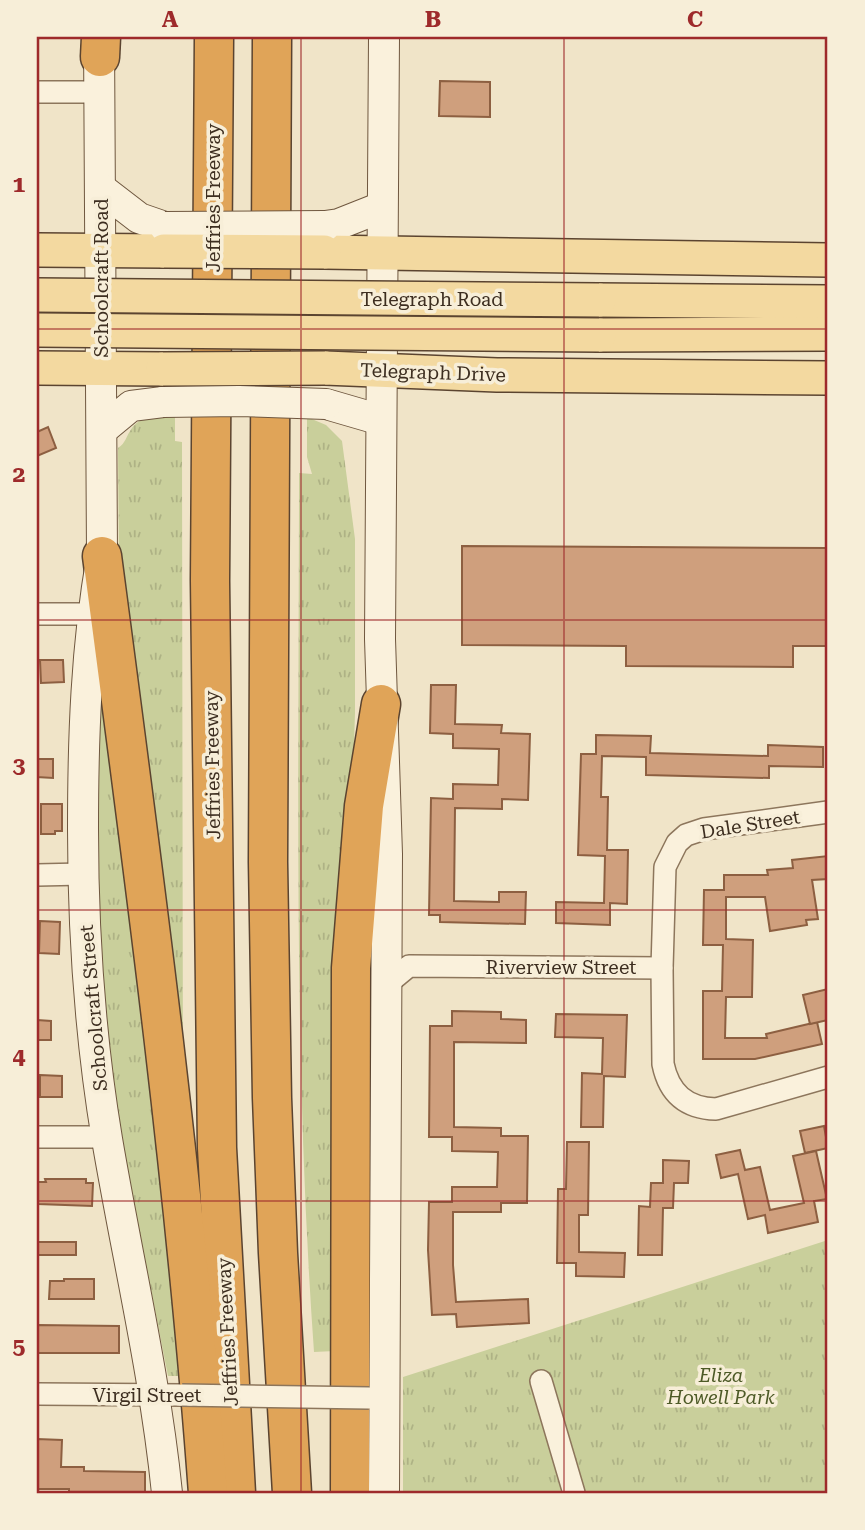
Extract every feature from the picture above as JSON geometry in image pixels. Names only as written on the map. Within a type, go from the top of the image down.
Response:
[{"type":"highway","name":"Jeffries Freeway","points":[[214,37],[210,582],[217,1148],[236,1493]]},
{"type":"highway","points":[[272,37],[269,890],[276,1214],[292,1493]]},
{"type":"highway","points":[[103,537],[196,1333],[208,1493]]},
{"type":"highway","points":[[350,1493],[351,968],[364,806],[382,704]]},
{"type":"main road","points":[[383,1493],[376,1398],[387,854],[380,518],[384,37]]},
{"type":"main road","name":"Schoolcraft Road","points":[[100,56],[103,537]]},
{"type":"main road","points":[[100,188],[164,239]]},
{"type":"main road","points":[[325,239],[339,224],[382,206]]},
{"type":"main road","points":[[37,250],[101,250],[164,239],[325,239],[382,253],[828,260]]},
{"type":"main road","points":[[497,375],[469,354],[462,336],[463,309],[469,288],[480,272],[515,256]]},
{"type":"main road","name":"Telegraph Road","points":[[37,295],[828,302]]},
{"type":"main road","name":"Telegraph Road","points":[[37,330],[599,335],[828,334]]},
{"type":"main road","name":"Telegraph Drive","points":[[37,368],[325,368],[497,375],[828,378]]},
{"type":"main road","points":[[102,430],[131,406],[163,401],[326,404],[381,420]]},
{"type":"main road","name":"Schoolcraft Street","points":[[103,537],[92,614],[83,746],[83,874],[89,1004],[107,1137],[168,1394],[167,1493]]},
{"type":"street","points":[[37,92],[100,56]]},
{"type":"street","points":[[37,614],[92,614]]},
{"type":"street","name":"Dale Street","points":[[662,968],[665,867],[677,843],[686,835],[704,829],[828,811]]},
{"type":"street","points":[[37,875],[83,874]]},
{"type":"street","name":"Riverview Street","points":[[386,985],[409,966],[662,968],[663,1064],[666,1079],[684,1102],[701,1109],[716,1109],[828,1077]]},
{"type":"street","points":[[37,1136],[107,1137]]},
{"type":"street","points":[[541,1381],[574,1493]]},
{"type":"street","name":"Virgil Street","points":[[37,1394],[376,1398]]},
{"type":"green space","points":[[175,412],[175,441],[182,442],[183,1117],[119,561],[118,448],[140,420]]},
{"type":"green space","points":[[307,417],[326,425],[342,441],[355,539],[355,713],[335,1351],[314,1352],[303,1133],[299,913],[299,473],[312,474],[307,457]]},
{"type":"green space","points":[[100,672],[170,1217],[189,1493],[180,1376],[168,1376],[124,1145],[104,1006],[98,881]]},
{"type":"green space","name":"Eliza Howell Park","points":[[828,1240],[828,1493],[403,1493],[403,1377]]},
{"type":"building","points":[[440,81],[490,82],[490,117],[439,116]]},
{"type":"building","points":[[48,427],[56,448],[37,456],[37,432]]},
{"type":"building","points":[[462,546],[828,548],[828,646],[793,646],[793,667],[626,666],[626,646],[462,645]]},
{"type":"building","points":[[40,660],[63,660],[64,682],[41,683]]},
{"type":"building","points":[[431,685],[456,685],[455,724],[502,725],[501,733],[530,734],[528,800],[502,799],[502,809],[455,808],[454,901],[499,902],[499,892],[526,892],[525,924],[440,922],[440,915],[429,915],[431,798],[453,799],[453,784],[498,785],[499,749],[453,748],[453,734],[430,733]]},
{"type":"building","points":[[596,735],[651,736],[650,753],[768,756],[768,745],[823,747],[823,767],[769,766],[769,778],[646,775],[646,757],[602,756],[601,797],[608,797],[607,850],[628,850],[627,904],[610,903],[610,925],[556,923],[556,902],[604,903],[605,856],[578,855],[581,754],[596,754]]},
{"type":"building","points":[[37,759],[53,759],[53,778],[37,777]]},
{"type":"building","points":[[41,804],[62,804],[62,831],[41,834]]},
{"type":"building","points":[[828,856],[828,879],[812,880],[818,919],[806,920],[807,925],[770,931],[765,897],[726,897],[726,939],[753,940],[752,997],[726,997],[725,1038],[767,1038],[766,1034],[817,1022],[822,1044],[755,1059],[703,1059],[703,991],[722,991],[723,945],[703,945],[704,890],[724,890],[724,875],[768,875],[767,870],[793,868],[792,860]]},
{"type":"building","points":[[40,921],[60,922],[59,954],[39,953]]},
{"type":"building","points":[[828,989],[828,1020],[810,1024],[803,995]]},
{"type":"building","points":[[452,1011],[501,1012],[501,1019],[526,1020],[526,1043],[454,1042],[454,1127],[501,1128],[501,1136],[528,1136],[527,1203],[501,1203],[501,1212],[453,1212],[453,1265],[456,1302],[528,1299],[529,1323],[457,1327],[456,1314],[432,1315],[428,1250],[429,1202],[452,1202],[452,1187],[497,1187],[498,1152],[452,1151],[452,1137],[429,1137],[430,1026],[452,1026]]},
{"type":"building","points":[[556,1014],[627,1015],[625,1077],[604,1076],[603,1127],[581,1127],[582,1073],[602,1074],[603,1038],[555,1037]]},
{"type":"building","points":[[37,1020],[51,1021],[51,1040],[37,1040]]},
{"type":"building","points":[[40,1075],[62,1076],[62,1097],[40,1097]]},
{"type":"building","points":[[824,1126],[828,1148],[805,1153],[800,1131]]},
{"type":"building","points":[[567,1142],[589,1142],[588,1215],[579,1215],[579,1252],[625,1253],[624,1277],[576,1276],[576,1263],[557,1263],[558,1189],[566,1189]]},
{"type":"building","points":[[740,1150],[745,1170],[760,1167],[770,1210],[804,1203],[793,1156],[816,1151],[827,1199],[814,1201],[818,1222],[768,1233],[765,1215],[748,1219],[738,1174],[721,1178],[716,1155]]},
{"type":"building","points":[[663,1160],[689,1161],[688,1183],[674,1183],[673,1208],[663,1208],[662,1255],[638,1255],[639,1206],[650,1207],[651,1183],[663,1183]]},
{"type":"building","points":[[45,1179],[86,1179],[86,1183],[93,1183],[92,1206],[38,1204],[38,1182],[46,1182]]},
{"type":"building","points":[[37,1242],[76,1242],[76,1255],[37,1255]]},
{"type":"building","points":[[94,1279],[94,1299],[49,1299],[50,1281]]},
{"type":"building","points":[[37,1325],[119,1326],[119,1353],[37,1353]]},
{"type":"building","points":[[37,1439],[62,1440],[61,1467],[84,1467],[84,1471],[145,1472],[145,1493],[69,1493],[69,1489],[37,1489]]}]
